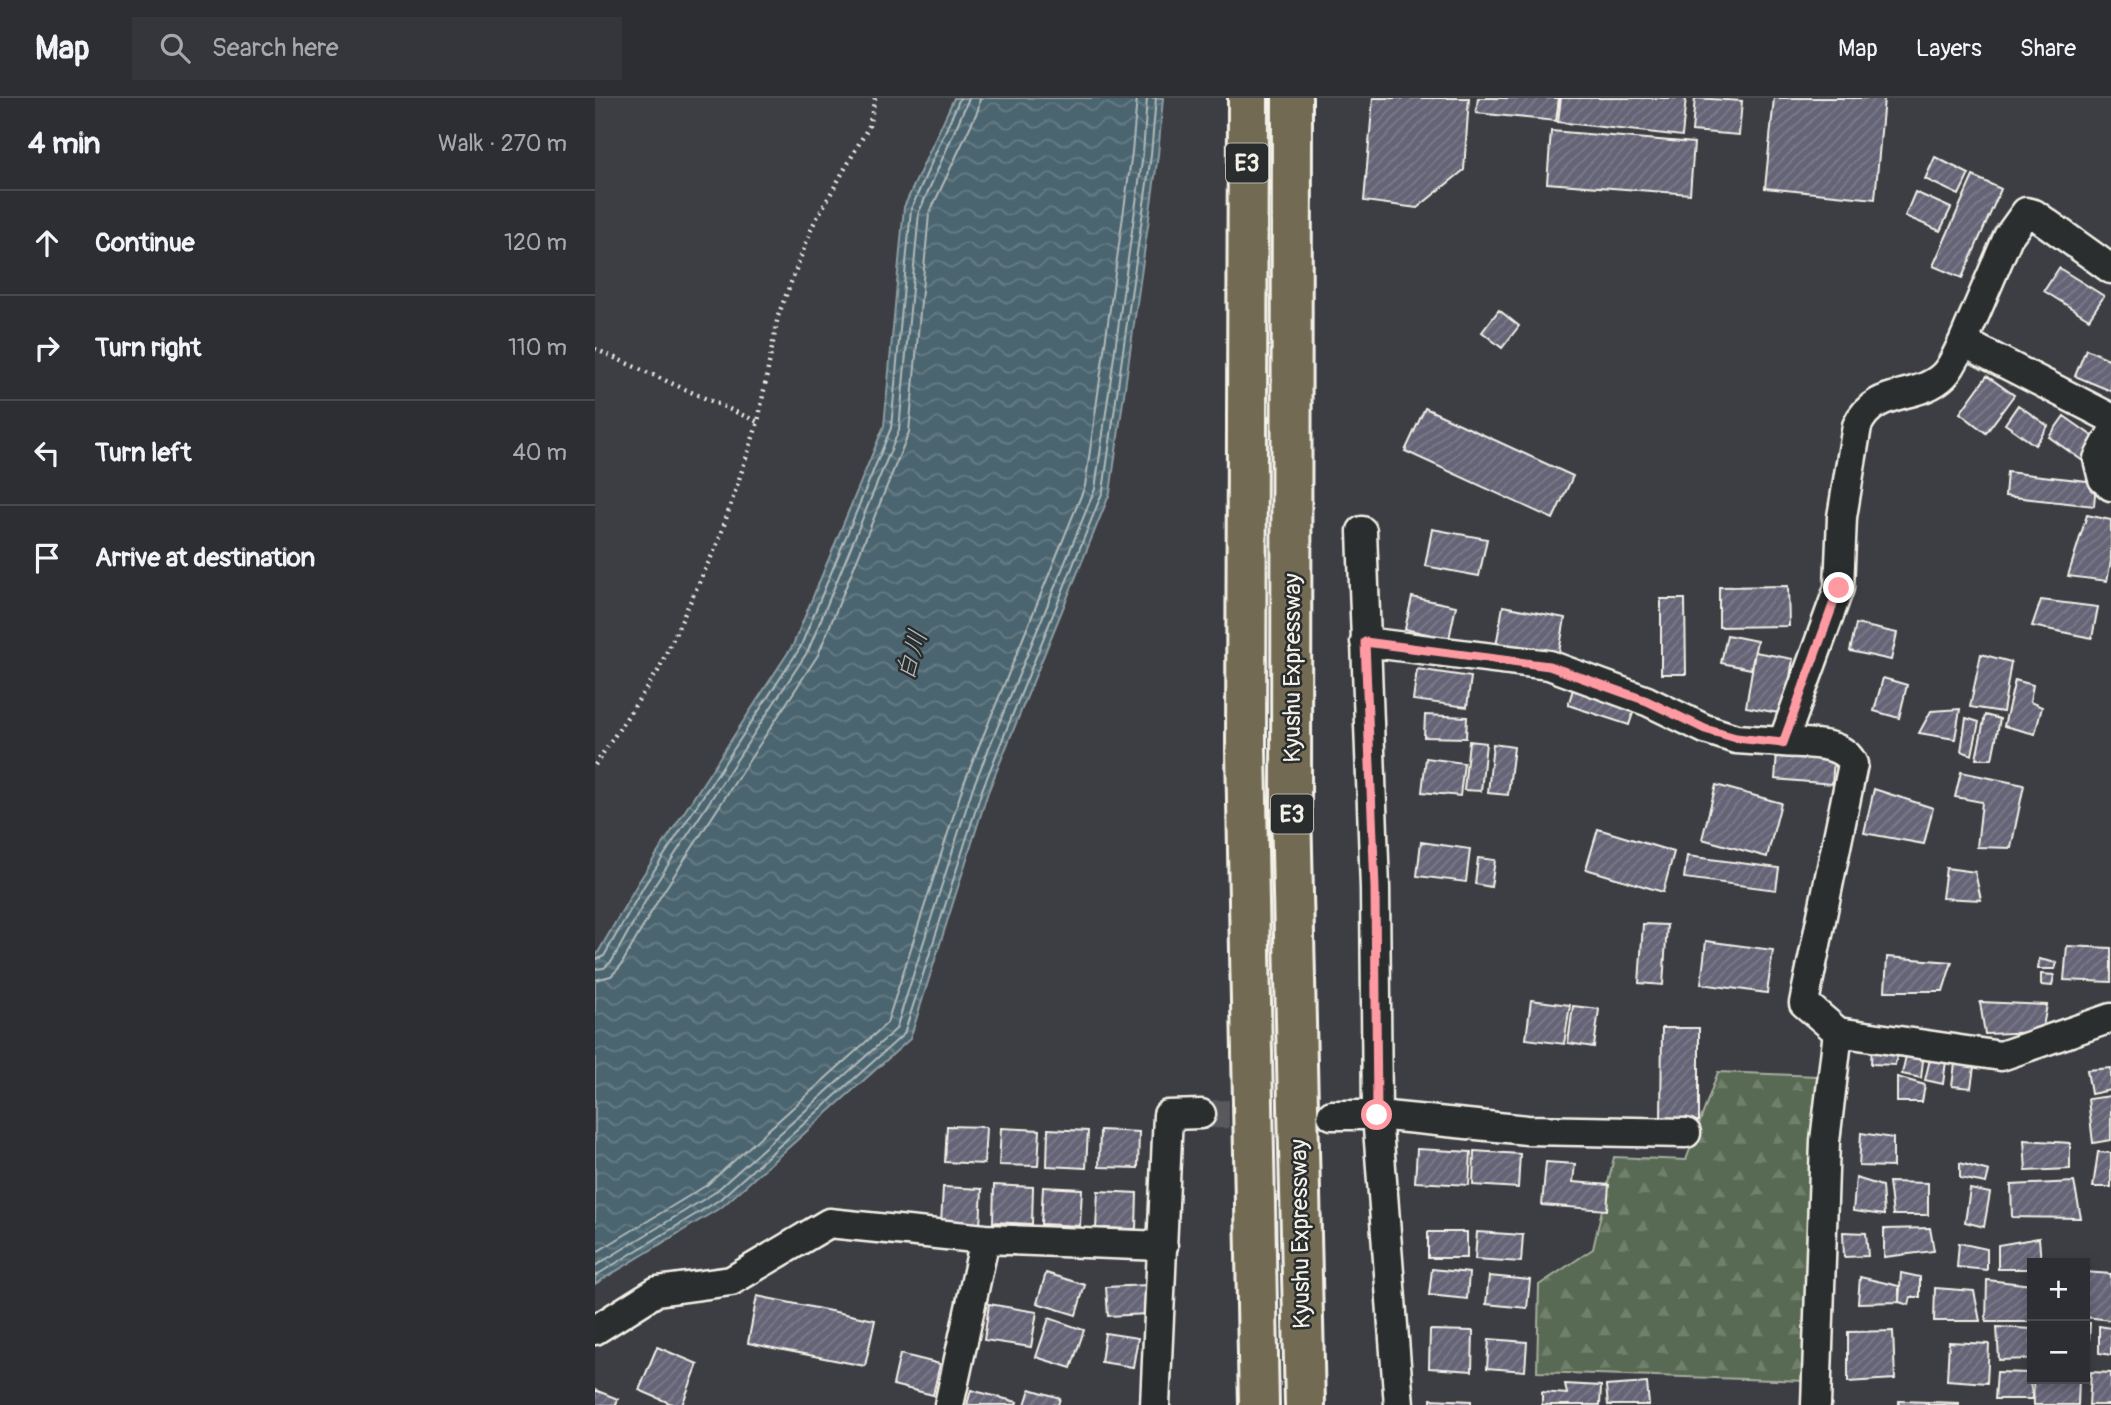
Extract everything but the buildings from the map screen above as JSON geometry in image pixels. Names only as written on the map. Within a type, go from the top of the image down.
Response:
[{"type":"highway","name":"Kyushu Expressway","points":[[1248,98],[1246,750],[1259,1405]]},
{"type":"highway","name":"Kyushu Expressway","points":[[1292,98],[1291,808],[1305,1405]]},
{"type":"street","points":[[1783,743],[1839,588],[1842,517],[1857,426],[1863,414],[1875,403],[1944,375],[1963,342],[2008,237],[2026,212],[2034,214],[2111,270]]},
{"type":"street","points":[[1963,342],[2111,418]]},
{"type":"street","points":[[2111,435],[2098,458],[2103,479],[2111,486]]},
{"type":"street","points":[[1362,531],[1375,888],[1377,1115],[1399,1405]]},
{"type":"street","points":[[1365,642],[1549,666],[1647,701],[1705,729],[1736,738],[1832,747],[1843,751],[1853,764],[1804,1003],[1838,1032],[2001,1056],[2111,1018]]},
{"type":"street","points":[[1816,1405],[1825,1141],[1838,1032]]},
{"type":"street","points":[[1155,1405],[1168,1115],[1201,1114]]},
{"type":"street","points":[[1332,1115],[1377,1115],[1527,1130],[1686,1133]]},
{"type":"street","points":[[595,1330],[657,1292],[731,1281],[829,1223],[985,1239],[1163,1246]]},
{"type":"street","points":[[949,1405],[985,1239]]},
{"type":"path","points":[[595,765],[658,671],[719,540],[758,422],[778,316],[813,225],[869,126],[875,98]]},
{"type":"path","points":[[595,349],[758,422]]},
{"type":"green space","points":[[1718,1072],[1817,1076],[1806,1381],[1537,1372],[1539,1285],[1593,1249],[1614,1157],[1686,1160]]},
{"type":"water","name":"白川","points":[[954,98],[1163,98],[1158,155],[1110,493],[988,792],[910,1039],[723,1206],[595,1284],[595,958],[638,883],[793,645],[884,426],[904,207]]},
{"type":"tunnel","points":[[1201,1114],[1317,1115]]},
{"type":"route","points":[[1377,1115],[1375,888],[1365,642],[1529,661],[1647,701],[1705,729],[1736,738],[1783,743],[1839,588]]}]
